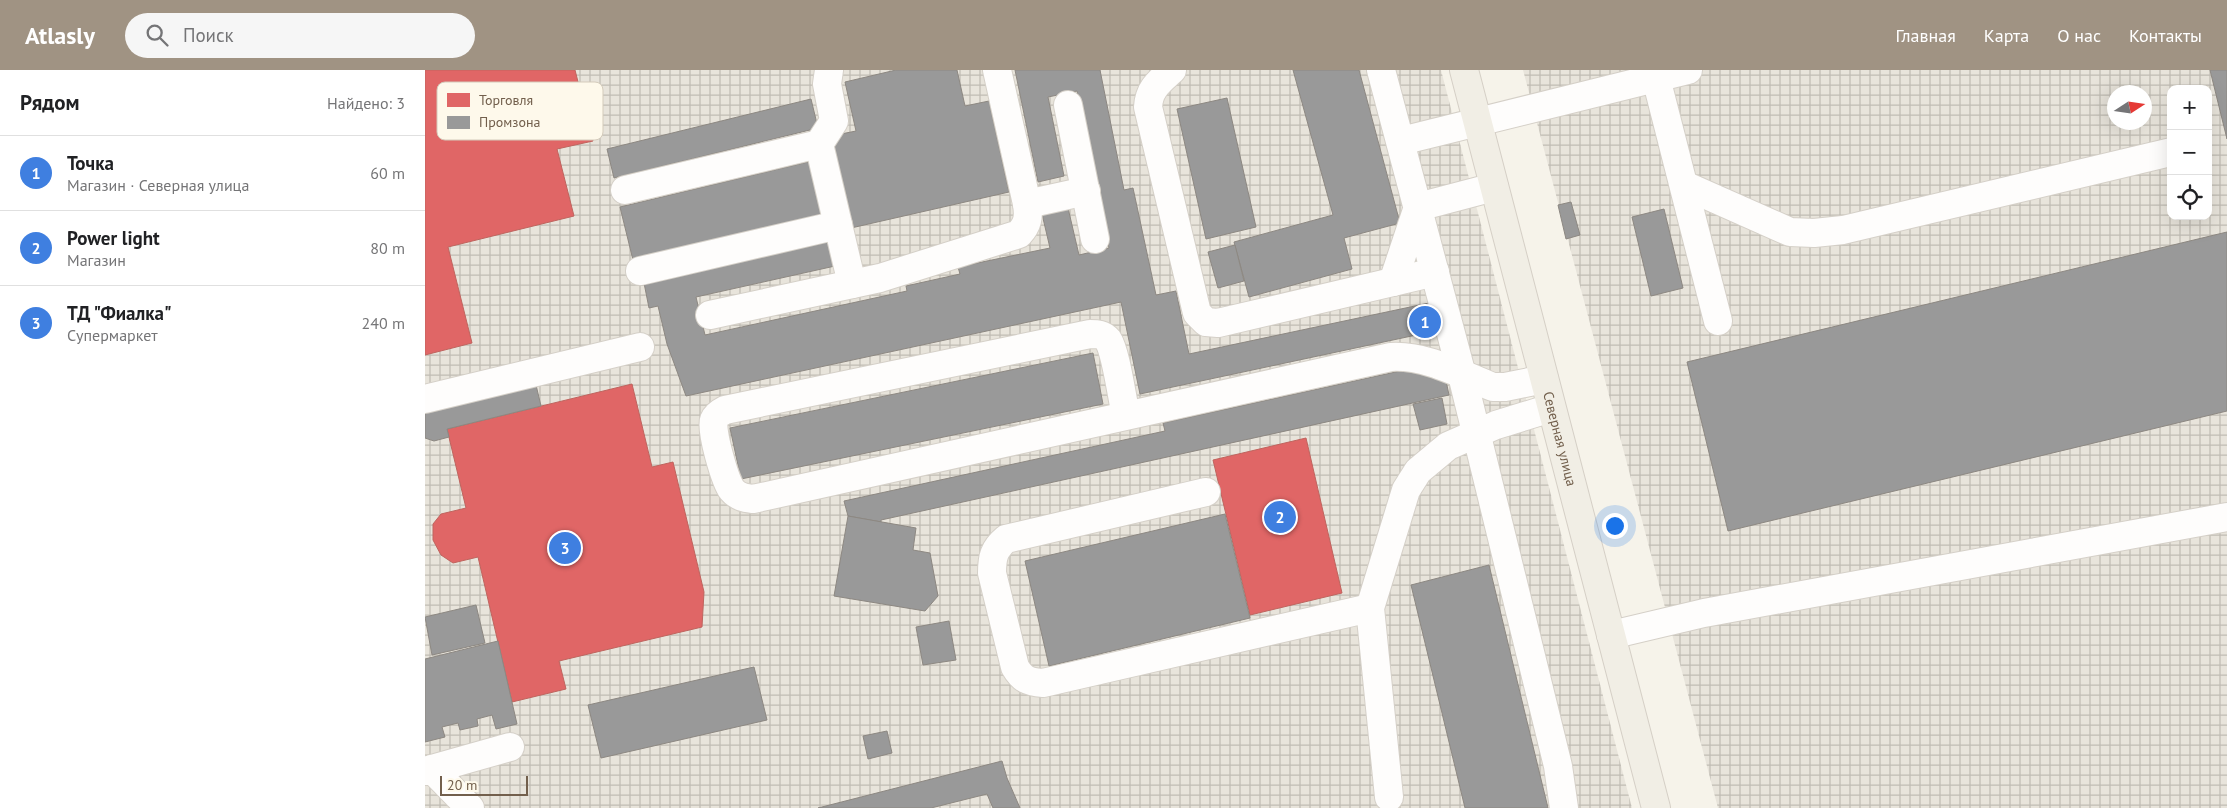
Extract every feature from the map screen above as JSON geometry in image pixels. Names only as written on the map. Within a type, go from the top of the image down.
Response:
[{"type":"main road","name":"Северная улица","points":[[1464,70],[1656,808]]},
{"type":"lane","points":[[625,190],[819,144],[834,121],[827,84],[829,70]]},
{"type":"lane","points":[[710,315],[880,278],[1019,234],[1026,226],[1029,216],[997,70]]},
{"type":"lane","points":[[1172,70],[1153,88],[1149,96],[1148,107],[1197,313],[1206,322],[1217,323],[1435,272]]},
{"type":"lane","points":[[1381,70],[1462,375],[1558,766],[1564,808]]},
{"type":"lane","points":[[1401,141],[1688,70]]},
{"type":"lane","points":[[1657,78],[1718,321]]},
{"type":"lane","points":[[1068,105],[1095,239]]},
{"type":"lane","points":[[819,144],[852,284]]},
{"type":"lane","points":[[1684,185],[1790,232],[1814,233],[1843,230],[2167,153]]},
{"type":"lane","points":[[1418,207],[1494,187]]},
{"type":"lane","points":[[1027,204],[1085,191]]},
{"type":"lane","points":[[1393,282],[1418,207]]},
{"type":"lane","points":[[640,271],[838,226]]},
{"type":"lane","points":[[1126,415],[1108,340],[1101,334],[1089,334],[725,410],[717,415],[713,421],[713,431],[728,482],[733,491],[742,498],[753,499],[1391,357],[1405,356],[1420,359],[1493,387],[1505,387],[1544,379]]},
{"type":"lane","points":[[425,399],[640,346]]},
{"type":"lane","points":[[1389,798],[1370,608],[1406,490],[1418,471],[1432,457],[1448,446],[1513,419],[1551,408]]},
{"type":"lane","points":[[1206,492],[1006,539],[997,546],[992,559],[992,572],[1015,666],[1020,676],[1029,682],[1043,683],[1370,608]]},
{"type":"lane","points":[[1611,635],[1697,614],[2227,517]]},
{"type":"lane","points":[[429,770],[510,747]]},
{"type":"lane","points":[[429,770],[470,808]]},
{"type":"shaded area","points":[[425,70],[1441,70],[1632,808],[425,808]]},
{"type":"shaded area","points":[[1523,70],[2227,70],[2227,808],[1718,808]]},
{"type":"building: Торговля","points":[[425,70],[575,70],[578,82],[437,82],[437,140],[593,141],[557,149],[574,216],[448,247],[472,343],[425,355]]},
{"type":"building: Торговля","points":[[632,384],[652,467],[673,462],[704,592],[702,627],[559,661],[566,689],[512,702],[478,557],[453,563],[441,555],[433,540],[433,524],[441,514],[466,508],[447,429]]},
{"type":"building: Торговля","points":[[1306,438],[1342,593],[1250,615],[1213,460]]},
{"type":"building: Промзона","points":[[896,70],[957,70],[965,106],[989,101],[1009,192],[851,228],[831,136],[856,131],[845,82]]},
{"type":"building: Промзона","points":[[1015,70],[1100,70],[1124,190],[1133,188],[1156,295],[1176,291],[1189,354],[1429,303],[1435,331],[1140,394],[1121,302],[686,396],[667,344],[658,306],[649,308],[644,283],[829,241],[835,266],[696,297],[705,335],[907,291],[906,286],[960,274],[958,267],[1050,248],[1042,214],[1068,208],[1079,255],[1109,248],[1077,91],[1048,97],[1064,176],[1038,182]]},
{"type":"building: Промзона","points":[[1293,70],[1359,70],[1400,223],[1344,238],[1352,269],[1249,297],[1234,242],[1333,215]]},
{"type":"building: Промзона","points":[[2210,70],[2227,70],[2227,139]]},
{"type":"building: Промзона","points":[[1227,98],[1256,227],[1206,239],[1177,109]]},
{"type":"building: Промзона","points":[[811,99],[818,128],[614,178],[607,149]]},
{"type":"building: Промзона","points":[[812,161],[825,214],[633,260],[620,207]]},
{"type":"building: Промзона","points":[[1571,202],[1580,235],[1566,239],[1558,205]]},
{"type":"building: Промзона","points":[[1664,209],[1683,288],[1651,296],[1632,217]]},
{"type":"building: Промзона","points":[[2227,232],[2227,411],[1728,531],[1687,362]]},
{"type":"building: Промзона","points":[[1235,245],[1244,281],[1218,288],[1208,252]]},
{"type":"building: Промзона","points":[[1093,353],[1103,404],[741,479],[730,428]]},
{"type":"building: Промзона","points":[[1409,369],[1445,376],[1449,395],[881,520],[881,522],[848,516],[844,501],[1165,431],[1163,423]]},
{"type":"building: Промзона","points":[[536,385],[541,406],[447,429],[449,437],[434,441],[425,438],[425,412]]},
{"type":"building: Промзона","points":[[1442,398],[1447,424],[1420,430],[1413,404]]},
{"type":"building: Промзона","points":[[1225,514],[1250,618],[1049,666],[1025,561]]},
{"type":"building: Промзона","points":[[848,516],[916,528],[913,550],[930,553],[938,596],[925,611],[834,596]]},
{"type":"building: Промзона","points":[[1489,565],[1548,808],[1465,808],[1411,585]]},
{"type":"building: Промзона","points":[[476,605],[485,643],[432,655],[425,617]]},
{"type":"building: Промзона","points":[[949,621],[956,660],[923,665],[916,627]]},
{"type":"building: Промзона","points":[[498,641],[517,724],[496,729],[492,715],[477,719],[478,726],[460,730],[458,723],[442,727],[445,737],[425,742],[425,659]]},
{"type":"building: Промзона","points":[[754,667],[767,720],[601,758],[588,705]]},
{"type":"building: Промзона","points":[[887,731],[892,753],[868,759],[863,736]]},
{"type":"building: Промзона","points":[[1002,761],[1020,808],[993,808],[987,794],[931,808],[818,808]]},
{"type":"place","name":"Точка","points":[[1425,322]]},
{"type":"place","name":"Power light","points":[[1280,517]]},
{"type":"place","name":"ТД \"Фиалка\"","points":[[565,548]]}]
